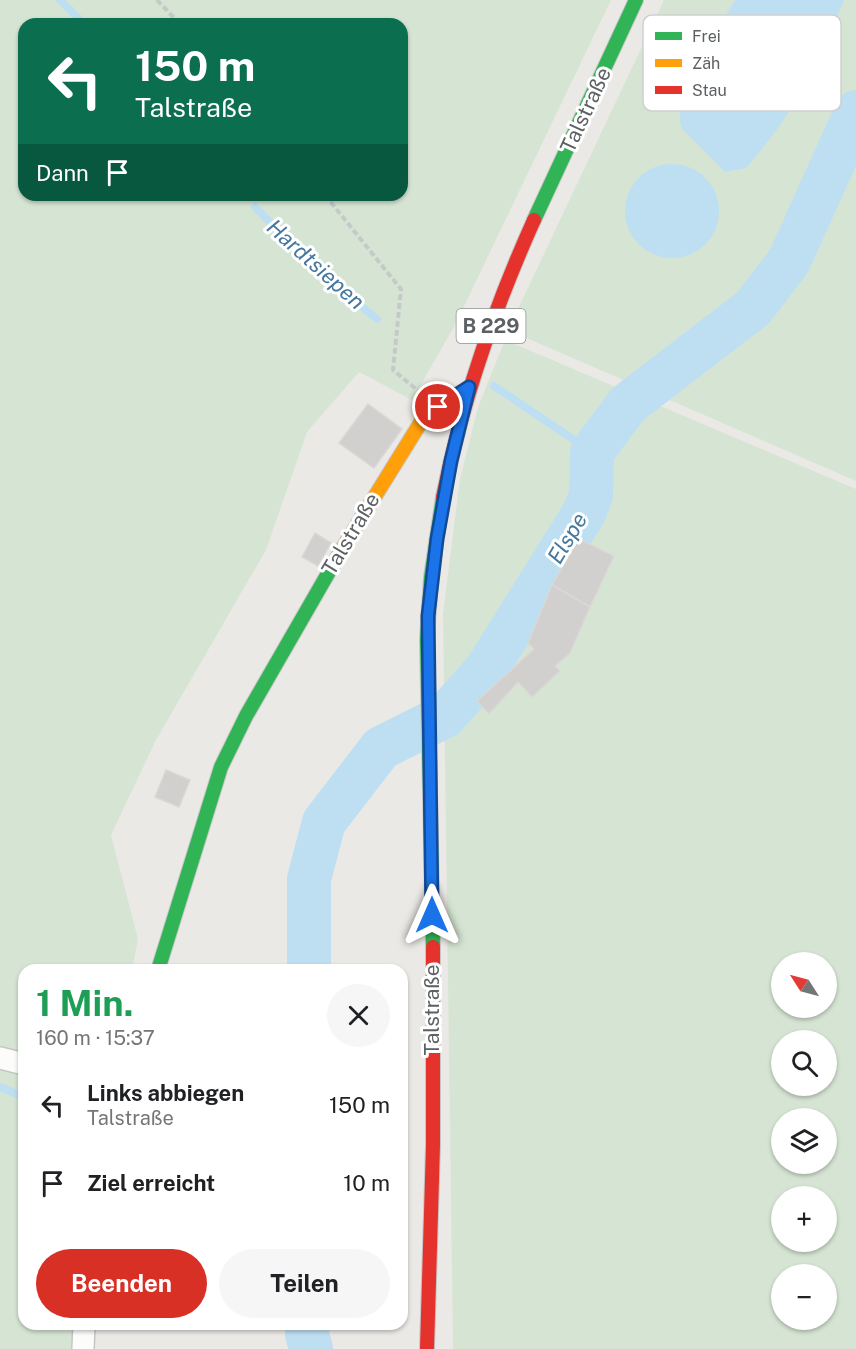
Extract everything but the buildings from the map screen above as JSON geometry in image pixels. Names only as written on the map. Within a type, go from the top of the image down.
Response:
[{"type":"main road","name":"Talstraße","points":[[427,1349],[432,1240],[432,752],[428,616],[437,539],[451,461],[469,387],[502,293],[636,0]]},
{"type":"main road","name":"Talstraße","points":[[160,964],[221,767],[246,716],[320,585],[426,414],[469,387]]},
{"type":"street","points":[[0,1058],[18,1062]]},
{"type":"street","points":[[83,1349],[84,1330]]},
{"type":"path","points":[[157,0],[174,18]]},
{"type":"path","points":[[330,201],[401,289],[393,370],[438,407]]},
{"type":"green space","points":[[0,0],[611,0],[455,325],[412,400],[359,372],[307,432],[266,550],[156,740],[111,835],[138,939],[133,964],[18,964],[18,1330],[74,1330],[72,1349],[0,1349]]},
{"type":"green space","points":[[664,0],[856,0],[856,481],[508,330],[643,44],[643,111],[841,111],[841,15],[657,15]]},
{"type":"green space","points":[[505,340],[856,489],[856,1349],[453,1349],[443,614],[460,479],[478,407]]},
{"type":"water","points":[[735,0],[844,0],[837,15],[726,15]]},
{"type":"water","points":[[681,111],[790,111],[746,168],[725,172],[682,129]]},
{"type":"water","points":[[672,164],[690,167],[705,178],[716,193],[719,211],[716,229],[705,244],[690,255],[672,258],[654,255],[639,244],[628,229],[625,211],[628,193],[639,178],[654,167]]},
{"type":"waterway","name":"Hardtsiepen","points":[[60,0],[78,18]]},
{"type":"waterway","name":"Elspe","points":[[309,964],[309,879],[324,822],[381,748],[445,716],[486,670],[584,513],[591,495],[592,452],[628,404],[753,308],[789,261],[856,112]]},
{"type":"waterway","name":"Hardtsiepen","points":[[255,207],[319,272],[377,319]]},
{"type":"waterway","name":"Hardtsiepen","points":[[494,386],[592,452]]},
{"type":"waterway","points":[[0,1087],[18,1094]]},
{"type":"waterway","name":"Elspe","points":[[307,1330],[311,1349]]},
{"type":"traffic: fast","points":[[534,220],[636,0]]},
{"type":"traffic: fast","points":[[433,947],[427,640],[431,577],[443,497]]},
{"type":"traffic: fast","points":[[160,964],[221,767],[246,716],[341,551]]},
{"type":"traffic: slow","points":[[341,551],[426,414],[469,387]]},
{"type":"traffic: jam","points":[[443,497],[460,426],[481,356],[534,220]]},
{"type":"traffic: jam","points":[[427,1349],[433,1145],[433,947]]},
{"type":"route","points":[[432,915],[432,752],[428,616],[437,539],[451,461],[469,387],[438,407]]}]
